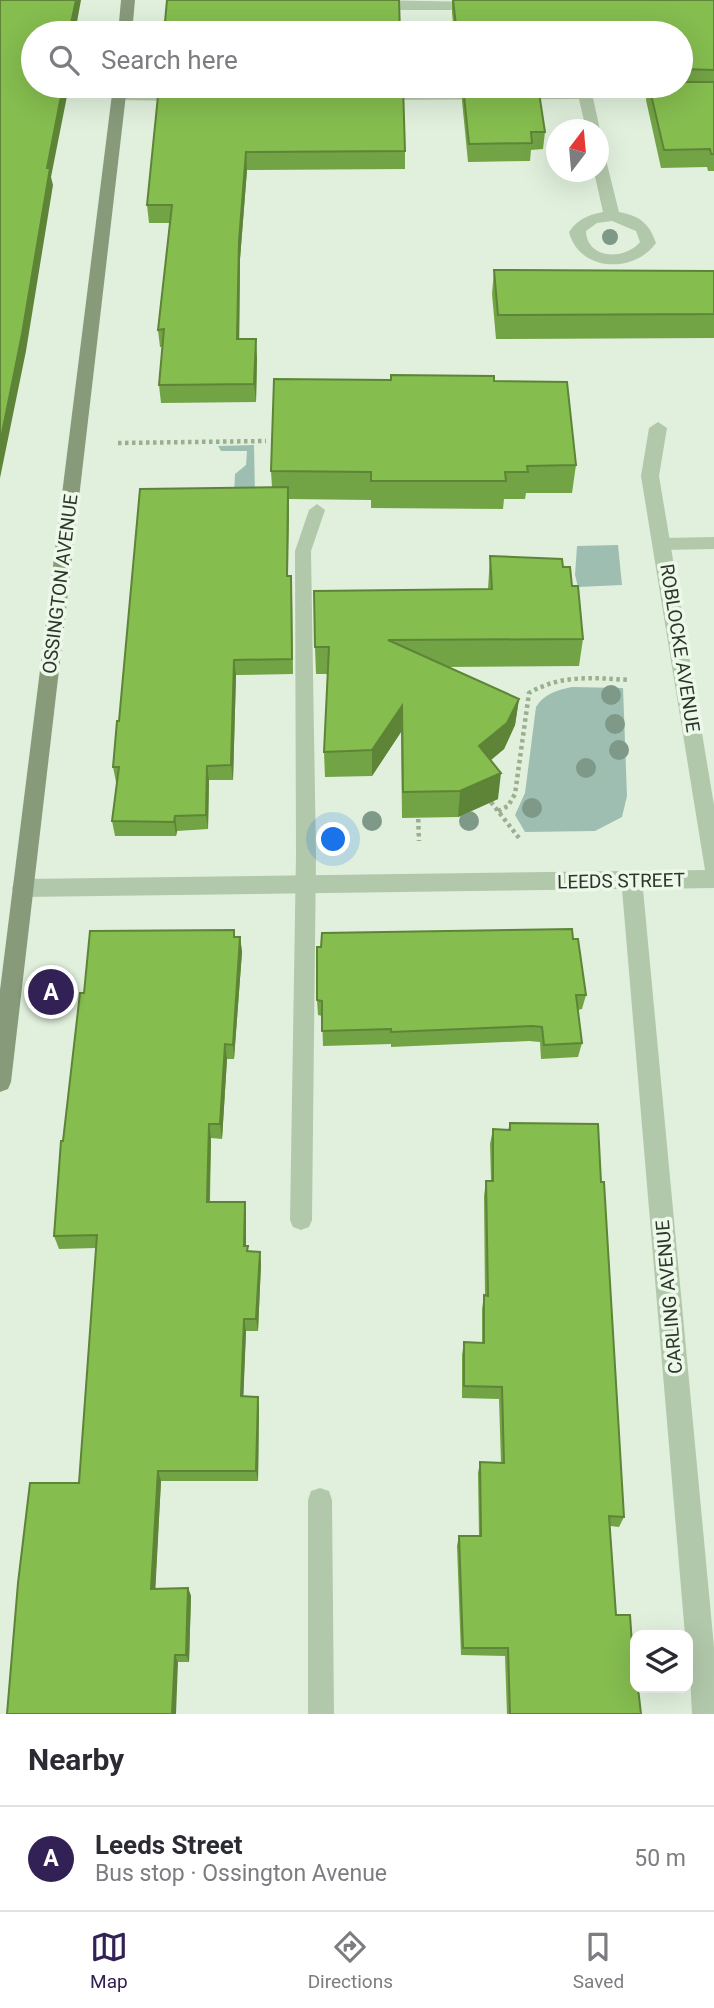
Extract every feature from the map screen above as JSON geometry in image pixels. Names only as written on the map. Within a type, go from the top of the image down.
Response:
[{"type":"street","points":[[126,21],[128,0]]},
{"type":"street","points":[[693,93],[714,93]]},
{"type":"street","name":"OSSINGTON AVENUE","points":[[0,1082],[118,98]]},
{"type":"street","points":[[586,98],[591,119]]},
{"type":"street","points":[[604,182],[612,216]]},
{"type":"street","name":"ROBLOCKE AVENUE","points":[[657,428],[650,476],[714,868]]},
{"type":"street","name":"CARLING AVENUE","points":[[632,880],[706,1714]]},
{"type":"street","name":"LEEDS STREET","points":[[23,888],[714,880]]},
{"type":"lane","points":[[380,0],[380,6],[498,6]]},
{"type":"lane","points":[[301,1220],[305,885],[303,551],[317,510]]},
{"type":"lane","points":[[663,544],[714,543]]},
{"type":"lane","points":[[320,1500],[321,1714]]},
{"type":"path","points":[[118,443],[267,441]]},
{"type":"path","points":[[498,811],[508,806],[515,794],[529,693],[543,683],[563,677],[630,680]]},
{"type":"path","points":[[491,802],[519,838]]},
{"type":"path","points":[[418,807],[419,841]]},
{"type":"green space","points":[[254,445],[255,496],[234,494],[235,474],[246,465],[247,451],[221,451],[218,446]]},
{"type":"green space","points":[[618,545],[622,585],[578,587],[575,575],[577,546]]},
{"type":"green space","points":[[572,687],[623,688],[627,796],[622,817],[595,831],[525,832],[515,815],[525,793],[536,707],[551,693]]},
{"type":"building","points":[[0,0],[76,0],[72,21],[21,21],[21,98],[61,98],[47,168],[50,168],[22,334],[0,443]]},
{"type":"building","points":[[167,0],[399,0],[400,21],[165,21]]},
{"type":"building","points":[[453,0],[714,0],[714,70],[693,69],[693,21],[456,21]]},
{"type":"building","points":[[693,82],[714,82],[714,154],[711,154],[710,149],[664,150],[652,98],[693,98]]},
{"type":"building","points":[[158,98],[403,98],[405,151],[246,152],[239,241],[237,339],[256,339],[254,384],[159,385],[164,329],[158,330],[172,205],[147,205]]},
{"type":"building","points":[[464,98],[540,98],[545,132],[531,132],[532,143],[469,144]]},
{"type":"building","points":[[494,270],[714,271],[714,314],[498,315]]},
{"type":"building","points":[[391,375],[494,376],[494,381],[567,382],[576,465],[527,466],[528,472],[505,472],[506,481],[371,481],[371,472],[271,471],[274,379],[391,380]]},
{"type":"building","points":[[288,487],[287,576],[291,576],[292,659],[234,660],[231,765],[207,766],[206,815],[175,816],[174,822],[112,821],[119,767],[113,767],[140,489]]},
{"type":"building","points":[[490,556],[562,559],[563,567],[570,567],[572,586],[578,586],[583,639],[388,640],[519,699],[507,723],[479,746],[501,773],[460,791],[403,792],[402,706],[372,750],[324,752],[329,647],[315,647],[314,591],[492,589]]},
{"type":"building","points":[[572,929],[573,939],[578,939],[586,995],[576,995],[582,1043],[544,1045],[542,1027],[532,1026],[391,1032],[391,1029],[322,1031],[322,1001],[317,1000],[317,947],[321,947],[322,933]]},
{"type":"building","points":[[234,930],[234,937],[240,937],[233,1045],[225,1044],[220,1124],[209,1124],[207,1202],[245,1202],[244,1246],[248,1246],[247,1251],[260,1252],[256,1319],[244,1319],[241,1396],[258,1397],[256,1471],[158,1471],[151,1589],[188,1588],[186,1655],[175,1655],[172,1714],[7,1714],[30,1483],[79,1483],[97,1235],[54,1236],[61,1141],[80,993],[84,993],[90,931]]},
{"type":"building","points":[[510,1123],[598,1124],[601,1182],[604,1182],[624,1517],[609,1516],[616,1615],[630,1615],[630,1693],[639,1693],[641,1714],[510,1714],[508,1648],[463,1648],[459,1536],[481,1536],[480,1462],[504,1463],[502,1387],[464,1386],[464,1342],[484,1343],[484,1295],[488,1296],[486,1181],[493,1181],[493,1129],[510,1130]]},
{"type":"place","name":"Leeds Street","points":[[51,992]]}]
